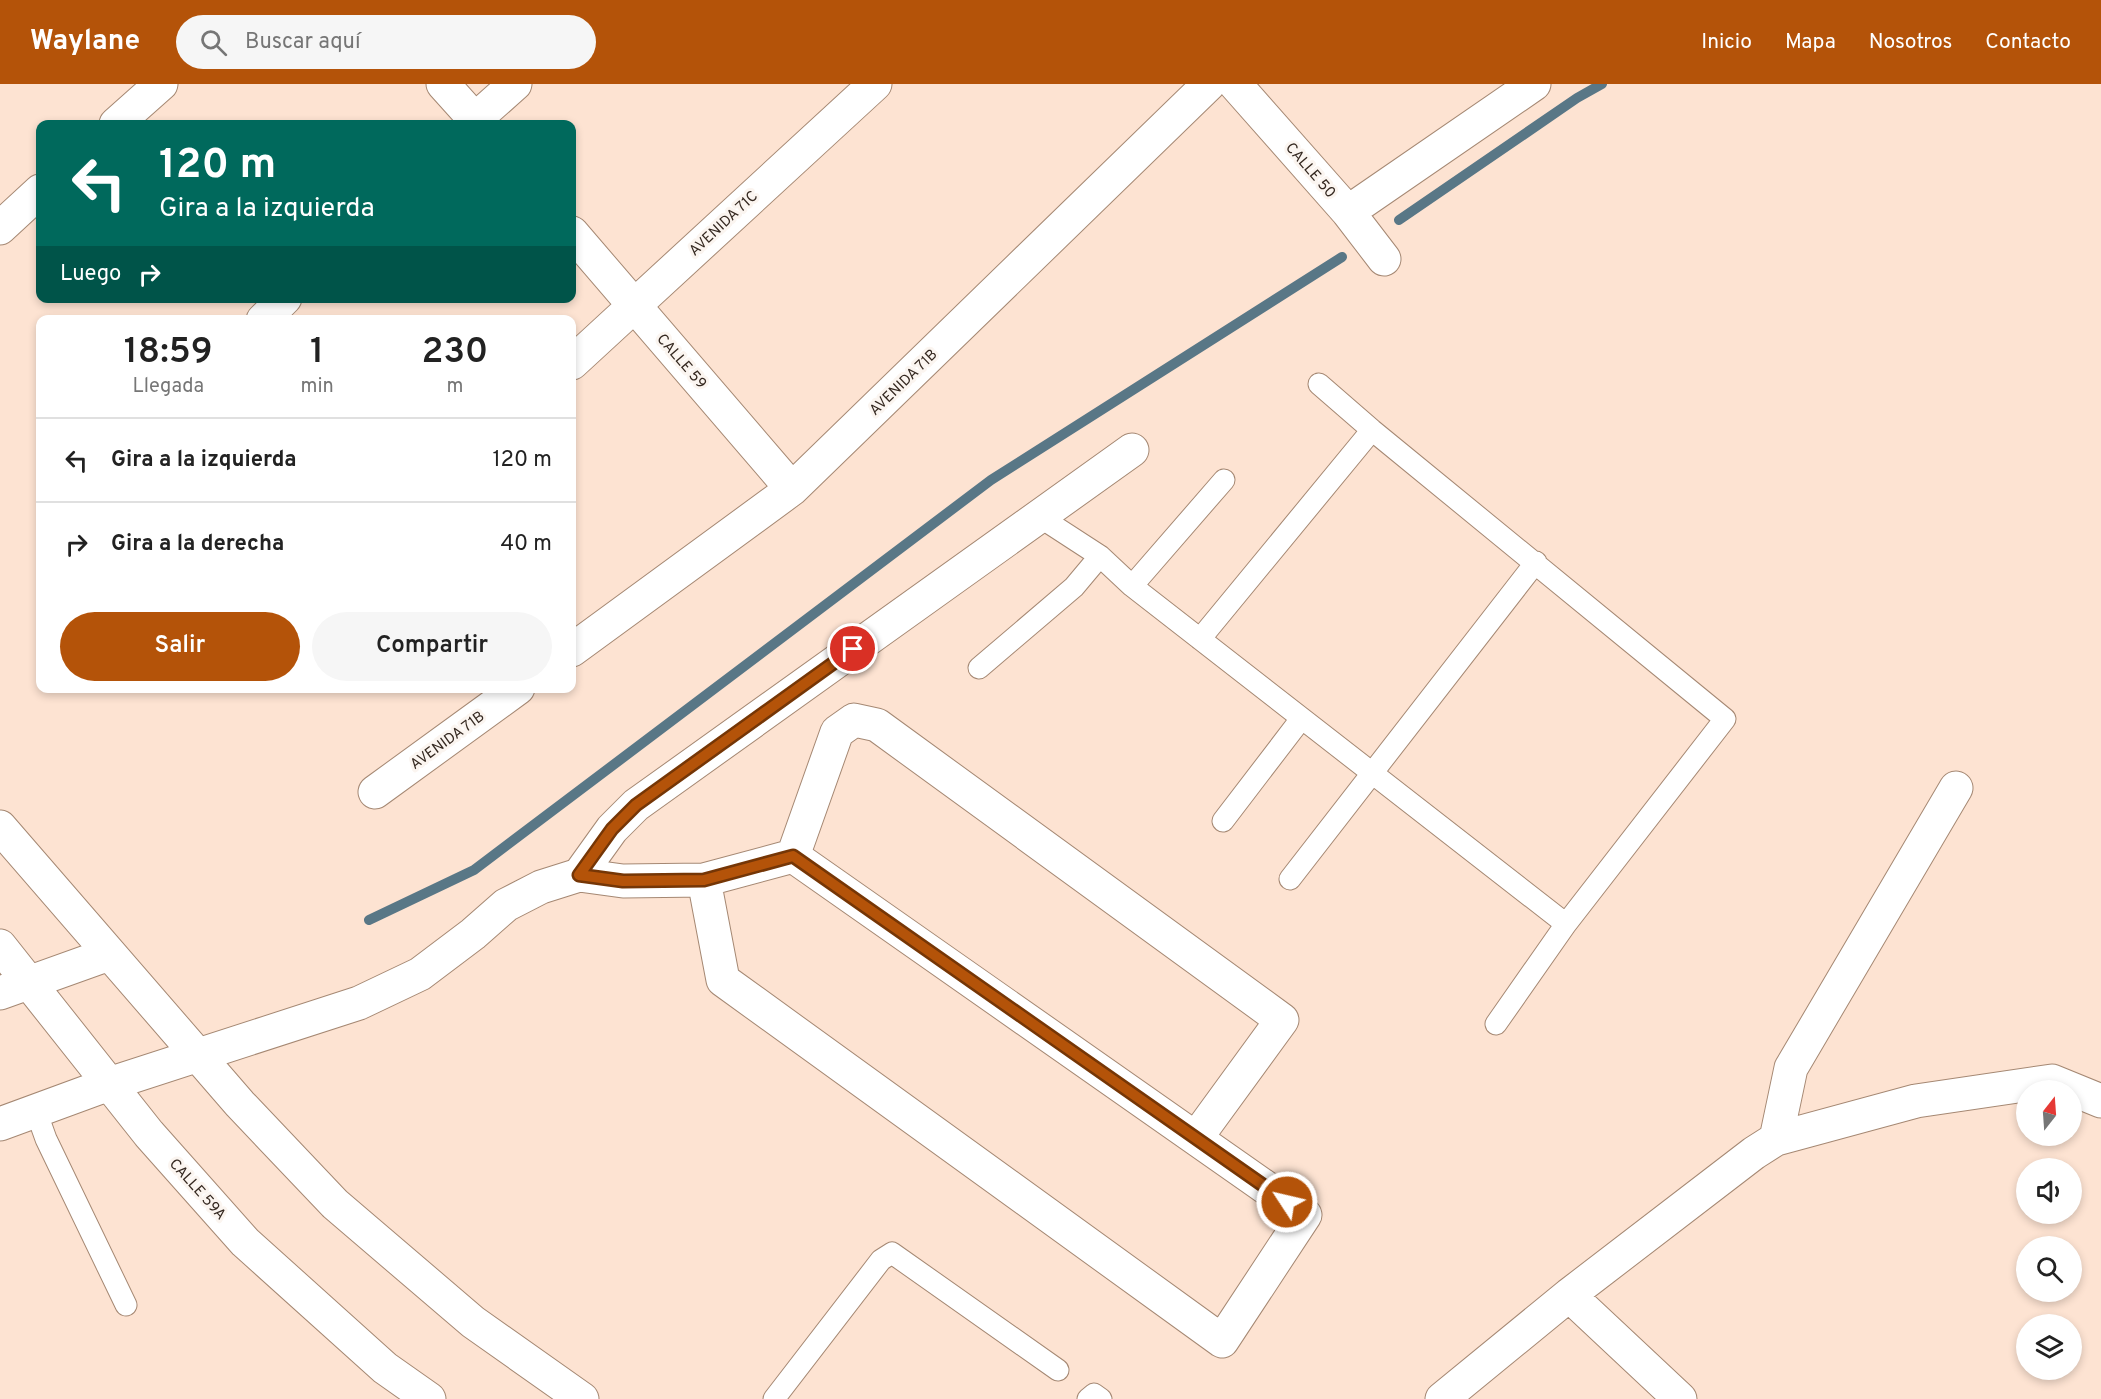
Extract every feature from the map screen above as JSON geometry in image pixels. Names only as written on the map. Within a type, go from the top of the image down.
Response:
[{"type":"street","points":[[120,120],[161,84]]},
{"type":"street","points":[[443,84],[473,120]]},
{"type":"street","points":[[478,120],[515,84]]},
{"type":"street","name":"AVENIDA 71C","points":[[576,359],[875,84]]},
{"type":"street","name":"AVENIDA 71B","points":[[576,647],[792,489],[1209,84]]},
{"type":"street","name":"CALLE 50","points":[[1235,84],[1348,212],[1384,260]]},
{"type":"street","points":[[1348,212],[1534,84]]},
{"type":"street","points":[[0,228],[36,195]]},
{"type":"street","name":"CALLE 59","points":[[576,238],[792,489]]},
{"type":"street","points":[[268,315],[280,303]]},
{"type":"street","points":[[579,875],[612,829],[636,805],[1132,450]]},
{"type":"street","name":"AVENIDA 71B","points":[[375,792],[511,693]]},
{"type":"street","points":[[793,856],[837,732],[854,720],[877,726],[1281,1020],[1196,1138]]},
{"type":"street","points":[[1776,1139],[1791,1068],[1956,788]]},
{"type":"street","points":[[0,827],[240,1104],[335,1204],[472,1322],[582,1399]]},
{"type":"street","points":[[704,880],[723,980],[1222,1341],[1305,1215],[793,856]]},
{"type":"street","points":[[0,1124],[109,1084],[359,1003],[420,974],[473,934],[506,905],[541,887],[579,875],[623,881],[704,880],[793,856]]},
{"type":"street","name":"CALLE 59A","points":[[0,946],[15,988],[109,1084],[149,1134],[244,1242],[385,1368],[429,1399]]},
{"type":"street","points":[[15,988],[110,954]]},
{"type":"street","points":[[1442,1399],[1569,1295],[1754,1153],[1776,1139],[1916,1101],[2052,1081],[2101,1101]]},
{"type":"street","points":[[1569,1295],[1680,1399]]},
{"type":"lane","points":[[1319,384],[1725,719],[1566,924],[1496,1024]]},
{"type":"lane","points":[[1200,639],[1372,430]]},
{"type":"lane","points":[[1132,586],[1224,480]]},
{"type":"lane","points":[[1040,516],[1100,556],[1132,586],[1566,924]]},
{"type":"lane","points":[[979,668],[1074,587],[1100,556]]},
{"type":"lane","points":[[1290,879],[1536,562]]},
{"type":"lane","points":[[1223,821],[1301,718]]},
{"type":"lane","points":[[36,1111],[46,1139],[126,1305]]},
{"type":"lane","points":[[774,1399],[882,1260],[892,1253],[1058,1370]]},
{"type":"lane","points":[[1088,1399],[1094,1394],[1101,1399]]},
{"type":"waterway","points":[[1399,220],[1577,98],[1602,84]]},
{"type":"waterway","points":[[369,920],[474,870],[991,480],[1342,257]]},
{"type":"route","points":[[853,649],[636,805],[612,829],[579,875],[623,881],[704,880],[793,856],[1287,1202]]}]
